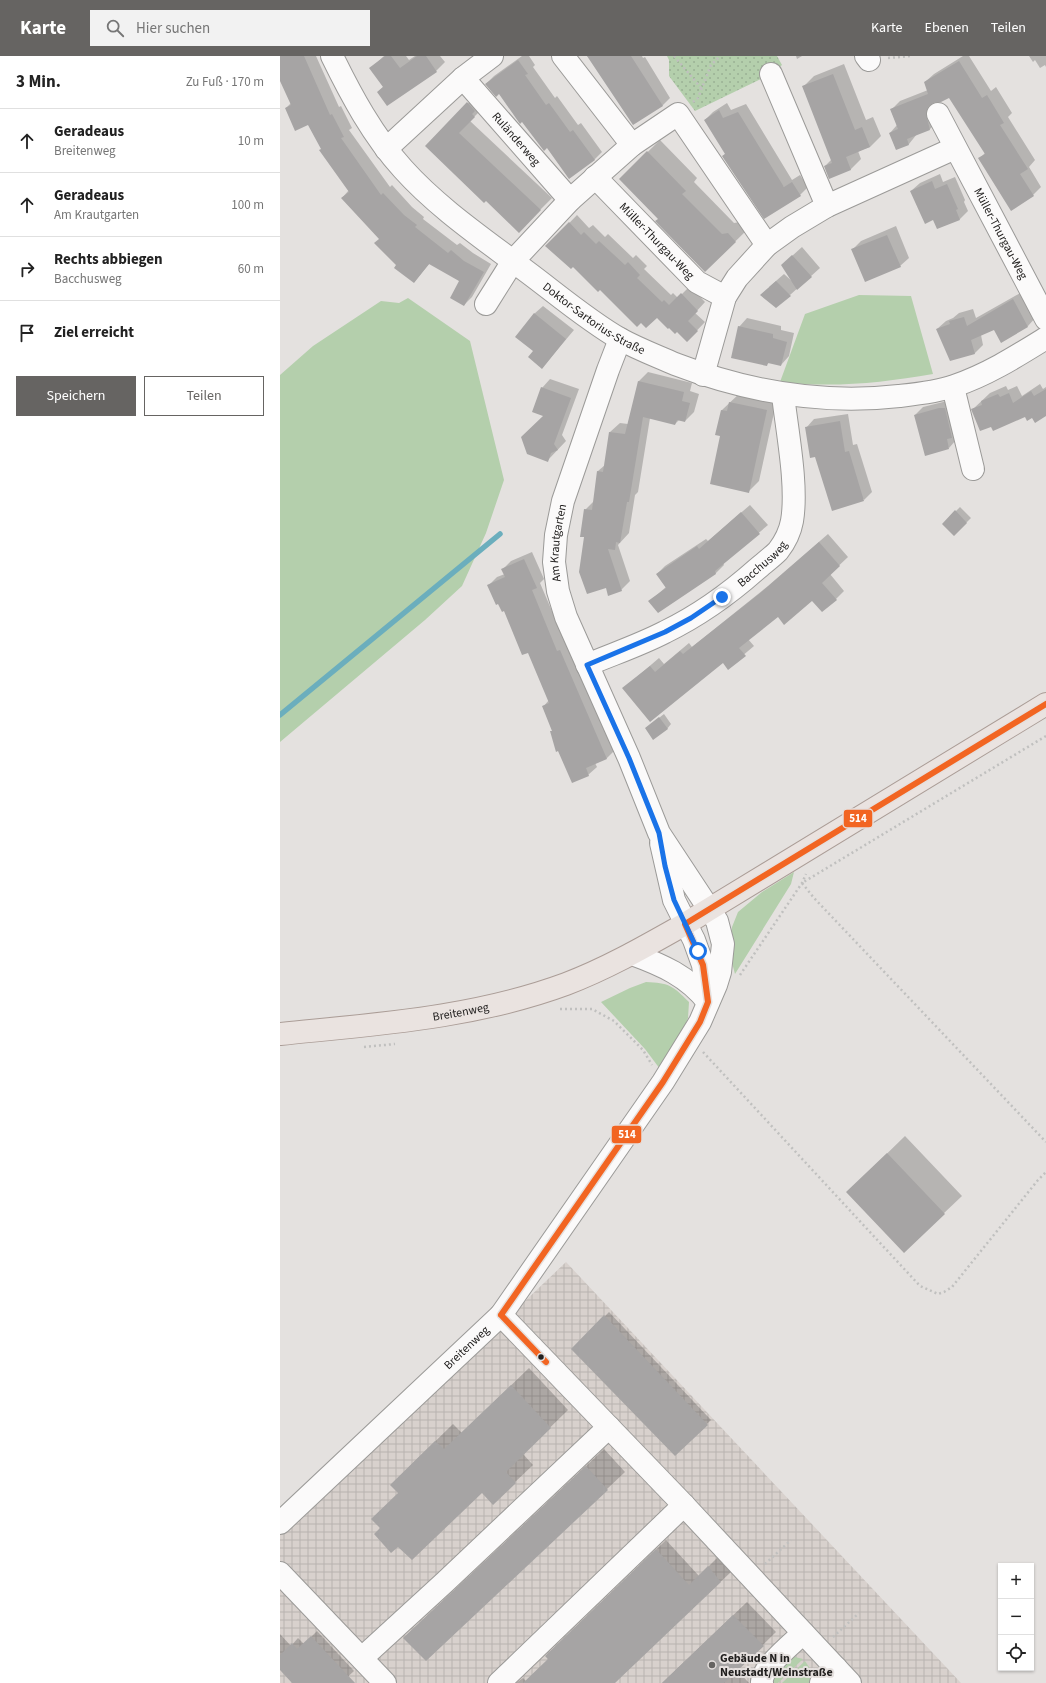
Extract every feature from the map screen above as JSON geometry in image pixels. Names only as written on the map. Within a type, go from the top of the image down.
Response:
[{"type":"main road","name":"Breitenweg","points":[[280,1034],[380,1025],[445,1016],[479,1009],[555,988],[590,974],[632,954],[685,924],[1046,704]]},
{"type":"street","name":"Doktor-Sartorius-Straße","points":[[332,56],[355,100],[386,149],[403,169],[436,201],[513,261],[620,339],[651,354],[703,375],[734,384],[783,395],[835,399],[878,398],[920,394],[953,387],[986,372],[1046,338]]},
{"type":"street","points":[[386,149],[462,78],[492,56]]},
{"type":"street","points":[[563,56],[632,145]]},
{"type":"street","points":[[771,74],[828,206]]},
{"type":"street","name":"Ruländerweg","points":[[462,78],[570,200]]},
{"type":"street","points":[[486,304],[513,261],[570,200],[632,145],[678,114],[767,245]]},
{"type":"street","name":"Müller-Thurgau-Weg","points":[[938,114],[1046,319]]},
{"type":"street","points":[[703,375],[725,297],[737,278],[767,245],[792,226],[828,206],[955,148]]},
{"type":"street","name":"Müller-Thurgau-Weg","points":[[595,177],[697,282],[725,297]]},
{"type":"street","name":"Am Krautgarten","points":[[620,339],[608,370],[564,501],[556,535],[554,562],[558,590],[566,617],[629,758],[659,833],[671,889],[685,924]]},
{"type":"street","points":[[953,387],[974,469]]},
{"type":"street","name":"Bacchusweg","points":[[587,665],[665,632],[691,618],[722,597],[777,552],[786,539],[792,522],[794,502],[783,395]]},
{"type":"street","name":"Am Krautgarten","points":[[659,833],[710,909]]},
{"type":"street","name":"Breitenweg","points":[[280,1523],[501,1315],[663,1082],[691,1039],[700,1022],[716,985],[723,956],[718,921],[710,909]]},
{"type":"street","points":[[685,924],[694,940],[702,965],[708,1002]]},
{"type":"street","points":[[632,954],[657,963],[676,973],[693,986],[708,1002]]},
{"type":"street","points":[[501,1315],[684,1505],[820,1650],[836,1678]]},
{"type":"street","points":[[362,1658],[451,1577],[609,1427]]},
{"type":"street","points":[[499,1683],[684,1505]]},
{"type":"street","points":[[280,1573],[386,1683]]},
{"type":"street","points":[[762,1683],[761,1680],[768,1668],[803,1633]]},
{"type":"path","points":[[674,56],[702,89]]},
{"type":"path","points":[[678,114],[698,98],[712,65],[720,56]]},
{"type":"path","points":[[802,883],[1046,736]]},
{"type":"path","points":[[737,978],[802,883],[817,844]]},
{"type":"path","points":[[802,883],[814,898],[1046,1142]]},
{"type":"path","points":[[556,1010],[564,1008],[592,1009],[614,1021],[643,1050],[663,1082]]},
{"type":"path","points":[[691,1039],[920,1286],[938,1294],[952,1287],[1046,1172]]},
{"type":"path","points":[[363,1047],[401,1043]]},
{"type":"path","points":[[751,1577],[791,1540]]},
{"type":"path","points":[[820,1650],[859,1613]]},
{"type":"shaded area","points":[[566,1262],[961,1683],[280,1683],[280,1534]]},
{"type":"green space","points":[[667,56],[777,56],[782,65],[771,74],[695,111],[669,76],[669,60]]},
{"type":"green space","points":[[859,295],[911,296],[933,374],[857,384],[819,385],[780,382],[805,314]]},
{"type":"green space","points":[[408,298],[470,341],[504,480],[486,533],[462,586],[425,620],[280,742],[280,375],[313,346],[381,301],[399,303]]},
{"type":"green space","points":[[794,872],[791,884],[735,974],[729,952],[732,927],[738,912],[762,892]]},
{"type":"green space","points":[[646,982],[660,983],[670,986],[689,1002],[688,1018],[681,1035],[660,1069],[645,1049],[601,1002]]},
{"type":"green space","points":[[789,1657],[803,1659],[778,1683],[774,1683],[773,1681]]},
{"type":"green space","points":[[805,1661],[813,1673],[812,1683],[782,1683]]},
{"type":"building","points":[[280,56],[304,56],[330,115],[332,114],[344,137],[341,138],[381,195],[383,193],[404,215],[417,225],[415,227],[448,253],[451,250],[464,261],[484,272],[464,306],[450,298],[459,281],[429,264],[414,283],[394,268],[396,265],[374,243],[379,239],[341,198],[349,192],[319,150],[321,149],[308,125],[295,131],[285,108],[291,105],[280,81]]},
{"type":"building","points":[[385,56],[391,56],[400,68],[417,56],[426,56],[437,72],[387,106],[377,92],[383,87],[369,68]]},
{"type":"building","points":[[587,56],[631,56],[663,106],[633,125]]},
{"type":"building","points":[[518,60],[528,74],[525,75],[546,105],[549,103],[570,132],[573,130],[595,160],[569,179],[547,148],[544,151],[522,122],[520,124],[499,94],[496,97],[485,84]]},
{"type":"building","points":[[959,61],[982,98],[987,95],[1004,123],[1000,125],[1028,169],[1020,174],[1034,196],[1011,211],[978,158],[985,154],[949,98],[941,102],[933,103],[928,107],[926,114],[930,130],[907,139],[909,145],[896,150],[889,133],[898,129],[890,109],[928,94],[924,82]]},
{"type":"building","points":[[833,74],[855,130],[862,127],[870,147],[846,157],[851,170],[829,179],[824,166],[832,163],[802,86]]},
{"type":"building","points":[[467,102],[475,111],[472,114],[475,117],[459,133],[541,210],[519,233],[486,201],[484,203],[425,146]]},
{"type":"building","points":[[719,110],[723,118],[738,112],[784,187],[792,182],[801,196],[764,219],[722,156],[725,154],[704,120]]},
{"type":"building","points":[[647,151],[686,191],[682,194],[722,234],[728,233],[736,242],[705,272],[655,221],[658,219],[619,179]]},
{"type":"building","points":[[932,181],[935,189],[947,184],[958,209],[956,210],[960,220],[937,229],[933,220],[925,224],[910,191]]},
{"type":"building","points":[[569,222],[581,235],[584,232],[596,244],[599,241],[625,265],[628,262],[640,275],[637,278],[662,302],[664,300],[669,305],[681,293],[698,311],[688,321],[698,331],[687,342],[677,332],[675,334],[669,328],[668,329],[657,318],[646,328],[641,323],[637,327],[600,290],[598,292],[573,267],[571,269],[545,246]]},
{"type":"building","points":[[887,235],[901,267],[865,282],[851,249]]},
{"type":"building","points":[[792,255],[812,277],[797,290],[781,265]]},
{"type":"building","points":[[776,281],[791,296],[776,308],[760,295]]},
{"type":"building","points":[[1013,299],[1028,327],[1001,343],[994,330],[971,340],[975,354],[950,361],[936,329],[950,324],[949,321],[964,317],[967,326]]},
{"type":"building","points":[[534,313],[566,339],[542,369],[528,357],[533,351],[515,337]]},
{"type":"building","points":[[738,326],[773,334],[773,338],[787,342],[781,366],[768,363],[767,366],[731,358]]},
{"type":"building","points":[[638,381],[684,392],[682,401],[690,403],[685,422],[677,420],[675,425],[643,417],[629,502],[627,502],[620,543],[616,542],[615,550],[608,549],[622,591],[608,596],[606,588],[587,594],[579,572],[584,537],[580,537],[584,509],[592,510],[597,471],[603,472],[609,432],[625,434]]},
{"type":"building","points":[[541,387],[571,398],[554,444],[558,450],[551,453],[548,462],[527,454],[521,437],[543,416],[532,412]]},
{"type":"building","points":[[1046,389],[1046,416],[1035,423],[1032,418],[1027,421],[1025,417],[993,431],[991,427],[980,431],[971,409],[982,405],[981,401],[998,394],[1000,397],[1009,393],[1013,403],[1031,391],[1034,396]]},
{"type":"building","points":[[729,402],[767,410],[749,493],[710,484],[720,436],[715,435],[721,410],[727,411]]},
{"type":"building","points":[[939,408],[945,408],[952,438],[947,439],[949,449],[925,456],[914,415]]},
{"type":"building","points":[[840,421],[845,452],[849,451],[864,501],[832,511],[815,457],[810,458],[805,427]]},
{"type":"building","points":[[955,510],[967,523],[954,536],[942,524]]},
{"type":"building","points":[[741,512],[760,534],[715,571],[716,574],[658,613],[648,601],[666,588],[656,574],[697,546],[699,549]]},
{"type":"building","points":[[819,542],[840,566],[822,583],[837,600],[822,612],[812,601],[784,625],[778,617],[739,648],[746,656],[728,670],[723,663],[650,722],[622,688],[650,666],[655,672],[680,651],[683,654],[759,594]]},
{"type":"building","points":[[524,559],[537,588],[532,590],[557,651],[560,650],[607,759],[586,768],[589,776],[572,783],[558,751],[556,752],[550,731],[552,731],[542,706],[549,703],[528,653],[522,655],[504,611],[502,612],[498,604],[496,605],[487,585],[505,577],[501,569]]},
{"type":"building","points":[[659,717],[668,729],[653,740],[645,728]]},
{"type":"building","points":[[887,1153],[945,1214],[904,1253],[846,1192]]},
{"type":"building","points":[[604,1315],[708,1425],[675,1456],[571,1349]]},
{"type":"building","points":[[511,1385],[551,1428],[506,1472],[516,1483],[493,1505],[482,1493],[412,1560],[398,1547],[391,1553],[374,1534],[380,1528],[371,1519],[398,1493],[390,1485],[435,1441],[444,1449]]},
{"type":"building","points":[[586,1466],[608,1490],[426,1661],[403,1638]]},
{"type":"building","points":[[656,1549],[689,1585],[708,1566],[721,1582],[615,1683],[523,1683],[548,1659],[545,1656]]},
{"type":"building","name":"Gebäude N in Neustadt/Weinstraße","points":[[733,1615],[764,1646],[724,1683],[662,1683]]},
{"type":"building","points":[[311,1636],[355,1683],[292,1683],[280,1670],[280,1655],[292,1643],[297,1649]]},
{"type":"waterway","points":[[280,715],[500,534]]},
{"type":"transit line","name":"514","points":[[501,1315],[663,1082],[700,1022],[708,1002],[703,965],[685,924],[1046,704]]},
{"type":"transit line","name":"514","points":[[501,1315],[546,1362]]},
{"type":"place","name":"Gebäude N in Neustadt/Weinstraße","points":[[712,1665]]},
{"type":"route","points":[[698,951],[674,900],[665,866],[659,833],[629,758],[587,665],[665,632],[691,618],[722,597]]}]
